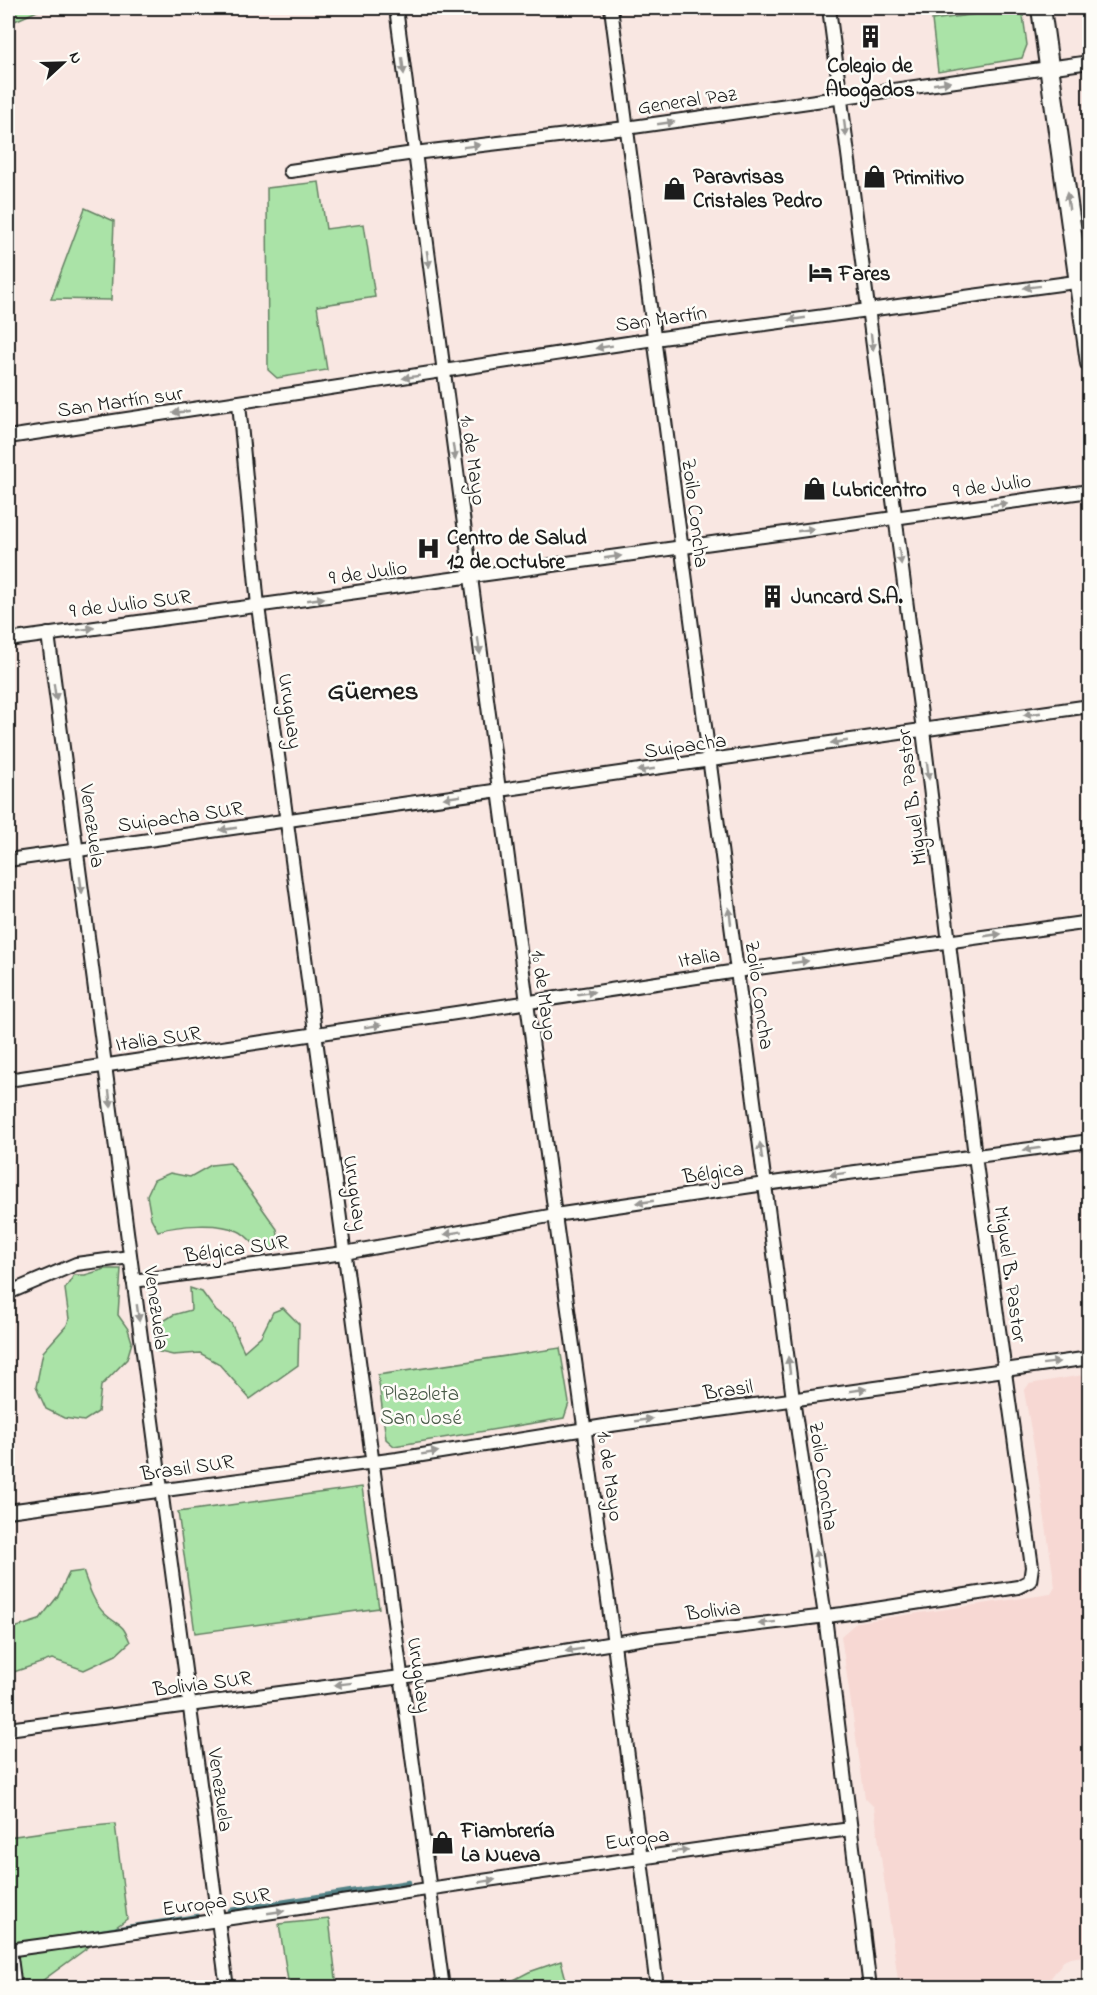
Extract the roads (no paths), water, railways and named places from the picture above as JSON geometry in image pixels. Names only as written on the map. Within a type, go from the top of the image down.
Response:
[{"type":"main road","points":[[1041,8],[1084,280],[1089,363]]},
{"type":"street","name":"1º de Mayo","points":[[396,8],[555,1215],[614,1644],[657,1988]]},
{"type":"street","name":"Zoilo Concha","points":[[610,8],[793,1399],[825,1616],[870,1988]]},
{"type":"street","name":"Miguel B. Pastor","points":[[829,8],[923,730],[975,1156],[1032,1567],[1030,1581]]},
{"type":"street","name":"General Paz","points":[[290,171],[414,153],[626,128],[1089,62]]},
{"type":"street","name":"San Martín","points":[[239,403],[654,339],[1084,280]]},
{"type":"street","name":"San Martín sur","points":[[8,437],[239,403]]},
{"type":"street","name":"Uruguay","points":[[239,403],[258,606],[443,1988]]},
{"type":"street","name":"9 de Julio","points":[[258,606],[1089,491]]},
{"type":"street","name":"9 de Julio SUR","points":[[8,640],[258,606]]},
{"type":"street","name":"Venezuela","points":[[48,634],[227,1988]]},
{"type":"street","name":"Suipacha","points":[[286,820],[1089,706]]},
{"type":"street","name":"Suipacha SUR","points":[[8,860],[286,820]]},
{"type":"street","name":"Italia","points":[[315,1034],[737,971],[1089,922]]},
{"type":"street","name":"Italia SUR","points":[[8,1080],[315,1034]]},
{"type":"street","name":"Bélgica","points":[[344,1253],[555,1215],[765,1184],[1089,1141]]},
{"type":"street","name":"Bélgica SUR","points":[[134,1281],[344,1253]]},
{"type":"street","points":[[8,1293],[76,1264],[130,1257]]},
{"type":"street","name":"Brasil","points":[[372,1462],[584,1429],[1089,1358]]},
{"type":"street","name":"Brasil SUR","points":[[8,1511],[372,1462]]},
{"type":"street","name":"Bolivia","points":[[401,1677],[614,1644],[1018,1587],[1030,1581]]},
{"type":"street","name":"Bolivia SUR","points":[[8,1729],[401,1677]]},
{"type":"street","name":"Europa","points":[[429,1890],[640,1857],[851,1829]]},
{"type":"street","name":"Europa SUR","points":[[8,1948],[218,1921],[429,1890]]},
{"type":"street","points":[[8,1948],[15,1988]]},
{"type":"waterway","points":[[230,1910],[409,1882]]},
{"type":"waterway","points":[[76,1935],[198,1916]]},
{"type":"place","name":"Colegio de Abogados","points":[[870,37]]},
{"type":"place","name":"Primitivo","points":[[875,177]]},
{"type":"place","name":"Paravrisas Cristales Pedro","points":[[675,188]]},
{"type":"place","name":"Fares","points":[[821,273]]},
{"type":"place","name":"Lubricentro","points":[[814,489]]},
{"type":"place","name":"Centro de Salud 12 de Octubre","points":[[429,549]]},
{"type":"place","name":"Juncard S.A.","points":[[773,596]]},
{"type":"place","name":"Fiambrería La Nueva","points":[[443,1842]]},
{"type":"district","name":"Güemes","points":[[373,690]]},
{"type":"park label","name":"Plazoleta San José","points":[[421,1405]]}]
